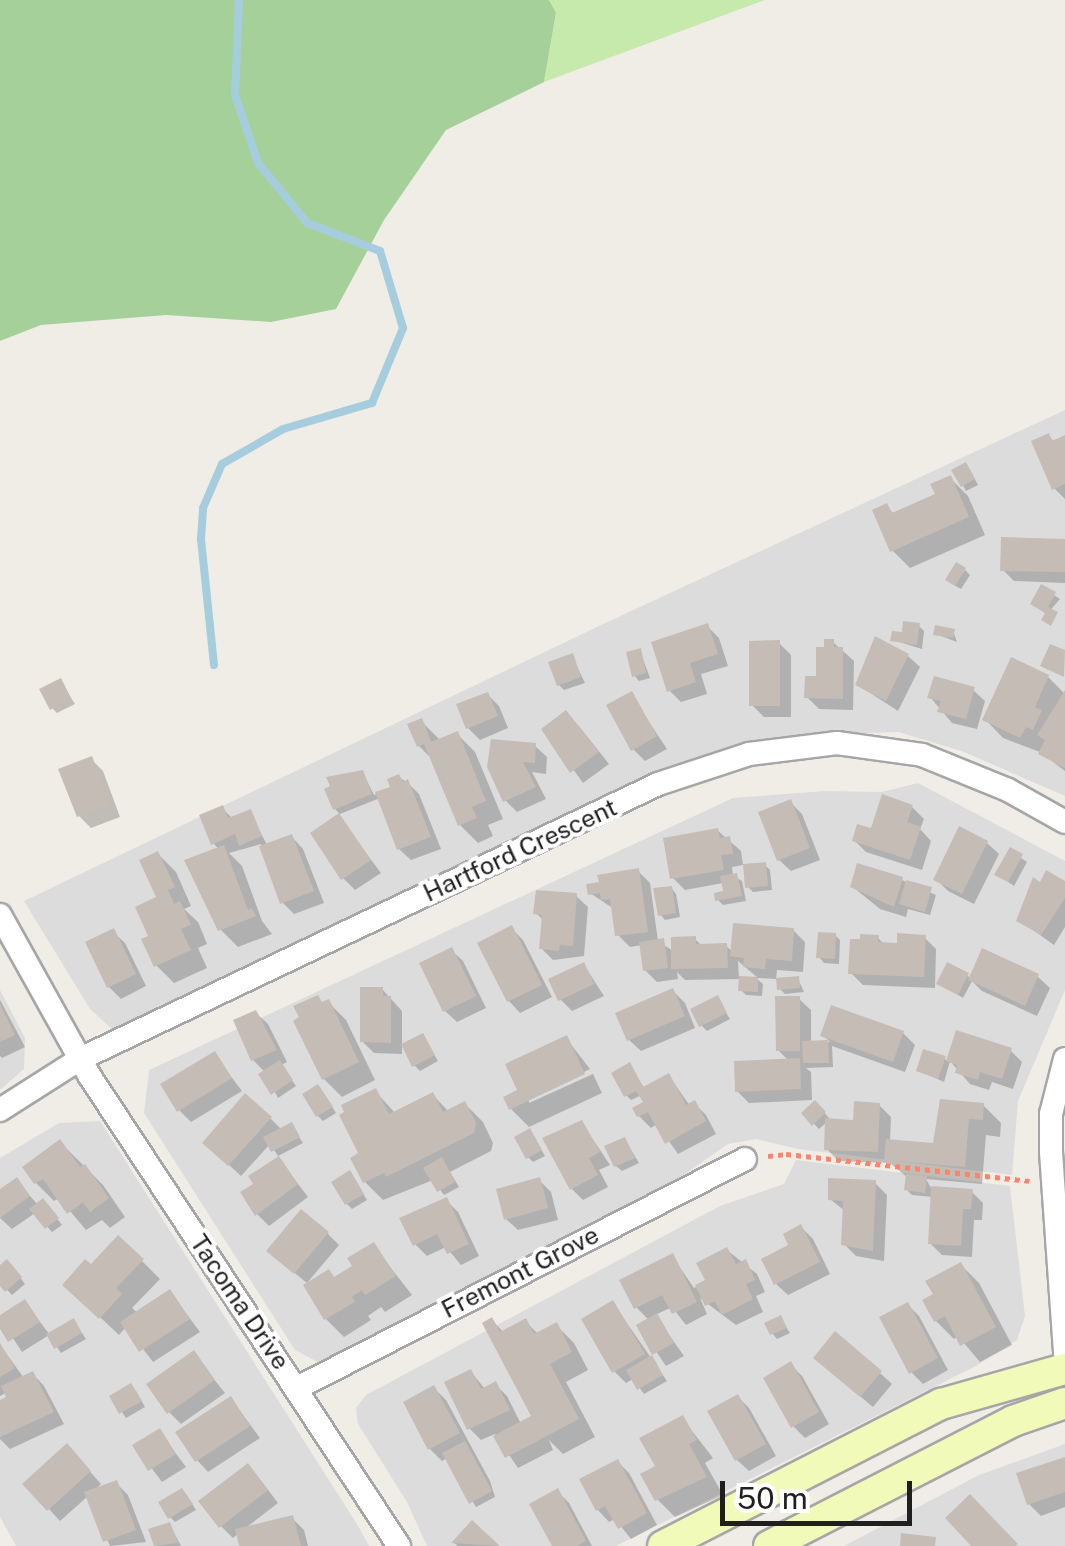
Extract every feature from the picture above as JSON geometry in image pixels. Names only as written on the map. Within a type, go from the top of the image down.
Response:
[{"type":"street","name":"Hartford Crescent","points":[[0,1110],[80,1059],[658,784],[749,754],[837,743],[922,755],[1008,790],[1065,822]]},
{"type":"street","name":"Tacoma Drive","points":[[0,915],[80,1059],[399,1546]]},
{"type":"street","points":[[1065,1059],[1051,1114],[1050,1183],[1065,1354]]},
{"type":"street","name":"Fremont Grove","points":[[296,1388],[745,1159]]},
{"type":"street","points":[[663,1546],[941,1404],[1065,1369]]},
{"type":"street","points":[[768,1546],[1013,1421],[1065,1403]]},
{"type":"path","points":[[745,1159],[786,1154],[1050,1183]]},
{"type":"shaded area","points":[[1065,410],[1065,796],[964,752],[899,732],[805,735],[723,752],[114,1031],[90,1009],[24,901],[601,625]]},
{"type":"shaded area","points":[[918,783],[1065,861],[1065,990],[1018,1101],[1012,1175],[798,1149],[756,1139],[728,1144],[662,1190],[335,1371],[295,1350],[144,1113],[149,1070],[733,798],[825,791],[882,792]]},
{"type":"shaded area","points":[[0,990],[25,1038],[24,1069],[0,1090]]},
{"type":"shaded area","points":[[100,1121],[369,1546],[16,1546],[0,1517],[0,1158],[59,1123]]},
{"type":"shaded area","points":[[796,1160],[1010,1186],[1025,1316],[1017,1340],[976,1366],[616,1546],[427,1546],[407,1502],[358,1424],[356,1408],[366,1395],[720,1206],[784,1184]]},
{"type":"shaded area","points":[[1065,1444],[1065,1546],[844,1546],[979,1475]]},
{"type":"green space","points":[[0,0],[549,0],[556,13],[544,82],[446,130],[384,220],[336,309],[271,322],[166,315],[41,325],[0,341]]},
{"type":"green space","points":[[549,0],[765,0],[544,82],[556,14]]},
{"type":"building","points":[[1049,433],[1052,441],[1065,435],[1065,484],[1052,490],[1031,441]]},
{"type":"building","points":[[966,462],[975,479],[961,487],[951,470]]},
{"type":"building","points":[[951,475],[969,517],[890,552],[872,510],[887,503],[892,513],[935,494],[930,484]]},
{"type":"building","points":[[1001,537],[1065,539],[1065,572],[1000,571]]},
{"type":"building","points":[[956,562],[966,568],[955,586],[945,580]]},
{"type":"building","points":[[1041,584],[1056,592],[1048,607],[1058,612],[1051,626],[1041,620],[1045,613],[1030,604]]},
{"type":"building","points":[[903,621],[920,623],[917,645],[890,641],[892,631],[902,632]]},
{"type":"building","points":[[708,623],[718,654],[690,663],[696,682],[667,692],[651,642]]},
{"type":"building","points":[[935,625],[955,629],[953,638],[933,635]]},
{"type":"building","points":[[875,636],[909,654],[886,701],[855,685]]},
{"type":"building","points":[[824,639],[834,639],[834,647],[843,647],[843,699],[804,698],[805,676],[816,676],[816,647],[824,647]]},
{"type":"building","points":[[780,640],[780,706],[749,706],[749,641]]},
{"type":"building","points":[[1050,644],[1065,650],[1064,677],[1040,666]]},
{"type":"building","points":[[641,648],[646,673],[632,677],[626,652]]},
{"type":"building","points":[[573,653],[581,677],[557,686],[548,662]]},
{"type":"building","points":[[1011,657],[1049,675],[1035,707],[1042,710],[1033,730],[1026,727],[1020,738],[982,720]]},
{"type":"building","points":[[934,676],[975,687],[966,719],[937,712],[941,701],[927,698]]},
{"type":"building","points":[[61,678],[71,698],[50,710],[39,689]]},
{"type":"building","points":[[1065,690],[1065,768],[1038,754],[1045,740],[1037,735]]},
{"type":"building","points":[[632,691],[657,736],[631,751],[606,705]]},
{"type":"building","points":[[488,692],[498,716],[466,729],[456,704]]},
{"type":"building","points":[[566,710],[599,752],[570,773],[541,729]]},
{"type":"building","points":[[422,718],[431,742],[458,731],[486,801],[472,807],[477,818],[458,826],[424,744],[417,747],[407,724]]},
{"type":"building","points":[[491,739],[536,743],[535,763],[523,762],[536,787],[503,802],[487,767]]},
{"type":"building","points":[[92,756],[110,805],[77,817],[58,769]]},
{"type":"building","points":[[363,770],[372,794],[333,810],[324,789],[330,786],[326,777]]},
{"type":"building","points":[[399,774],[403,782],[408,779],[431,837],[397,850],[375,792],[390,787],[387,779]]},
{"type":"building","points":[[882,794],[913,805],[907,822],[921,827],[910,860],[852,841],[857,824],[871,828]]},
{"type":"building","points":[[791,799],[810,848],[777,861],[758,812]]},
{"type":"building","points":[[223,805],[228,818],[251,809],[262,836],[239,846],[235,834],[211,845],[199,815]]},
{"type":"building","points":[[339,813],[371,860],[341,880],[310,833]]},
{"type":"building","points":[[959,826],[988,841],[962,894],[933,880]]},
{"type":"building","points":[[718,828],[720,838],[730,836],[733,854],[721,855],[724,870],[670,879],[663,838]]},
{"type":"building","points":[[292,834],[314,891],[280,904],[259,846]]},
{"type":"building","points":[[224,845],[248,910],[252,908],[256,916],[218,931],[184,860]]},
{"type":"building","points":[[1010,847],[1023,854],[1008,882],[994,875]]},
{"type":"building","points":[[158,851],[175,887],[168,890],[174,904],[180,901],[191,925],[181,929],[191,950],[154,967],[141,939],[148,936],[135,907],[156,897],[139,860]]},
{"type":"building","points":[[766,862],[768,886],[745,888],[743,864]]},
{"type":"building","points":[[857,863],[903,877],[894,907],[850,887]]},
{"type":"building","points":[[639,868],[648,932],[615,936],[610,899],[601,900],[600,893],[588,895],[586,884],[599,882],[597,875]]},
{"type":"building","points":[[1046,870],[1065,881],[1065,898],[1041,935],[1016,921],[1033,877],[1040,882]]},
{"type":"building","points":[[737,873],[742,896],[715,901],[714,893],[723,891],[720,876]]},
{"type":"building","points":[[906,880],[932,887],[925,912],[899,904]]},
{"type":"building","points":[[672,886],[676,913],[658,916],[653,888]]},
{"type":"building","points":[[536,890],[577,893],[573,946],[560,945],[559,951],[539,949],[542,915],[533,914]]},
{"type":"building","points":[[733,923],[794,928],[792,961],[766,959],[765,969],[743,967],[744,958],[730,956]]},
{"type":"building","points":[[512,925],[542,985],[507,1002],[477,943]]},
{"type":"building","points":[[114,928],[136,974],[107,988],[85,942]]},
{"type":"building","points":[[818,932],[836,933],[835,959],[816,958]]},
{"type":"building","points":[[897,933],[926,935],[924,977],[848,974],[850,939],[860,939],[860,934],[879,935],[878,942],[897,943]]},
{"type":"building","points":[[696,936],[696,944],[727,943],[728,968],[671,969],[671,937]]},
{"type":"building","points":[[664,938],[668,968],[643,971],[639,942]]},
{"type":"building","points":[[452,947],[476,996],[443,1012],[419,963]]},
{"type":"building","points":[[982,948],[1039,974],[1025,1006],[968,980]]},
{"type":"building","points":[[584,962],[594,984],[558,1001],[548,979]]},
{"type":"building","points":[[947,962],[969,973],[958,995],[936,984]]},
{"type":"building","points":[[739,976],[758,977],[758,992],[738,991]]},
{"type":"building","points":[[799,976],[800,988],[777,990],[776,978]]},
{"type":"building","points":[[360,987],[383,987],[383,996],[391,996],[391,1043],[360,1042]]},
{"type":"building","points":[[673,988],[685,1016],[627,1041],[615,1013]]},
{"type":"building","points":[[318,995],[322,1002],[329,999],[359,1062],[322,1080],[293,1021],[299,1017],[293,1006]]},
{"type":"building","points":[[718,995],[727,1013],[699,1027],[690,1009]]},
{"type":"building","points":[[775,996],[800,996],[800,1051],[776,1051]]},
{"type":"building","points":[[0,1004],[15,1035],[0,1042]]},
{"type":"building","points":[[831,1005],[904,1031],[893,1062],[820,1036]]},
{"type":"building","points":[[256,1010],[277,1050],[251,1061],[233,1020]]},
{"type":"building","points":[[956,1030],[1012,1048],[1002,1079],[980,1072],[978,1080],[955,1073],[957,1065],[946,1061]]},
{"type":"building","points":[[423,1033],[435,1055],[412,1067],[401,1044]]},
{"type":"building","points":[[567,1035],[585,1074],[509,1110],[503,1097],[517,1090],[505,1064]]},
{"type":"building","points":[[828,1040],[829,1063],[803,1063],[802,1041]]},
{"type":"building","points":[[923,1049],[946,1056],[938,1079],[916,1071]]},
{"type":"building","points":[[215,1051],[232,1078],[177,1112],[160,1084]]},
{"type":"building","points":[[800,1058],[801,1089],[735,1092],[734,1061]]},
{"type":"building","points":[[280,1060],[293,1080],[271,1095],[258,1074]]},
{"type":"building","points":[[630,1062],[643,1087],[669,1073],[686,1105],[695,1100],[706,1121],[665,1144],[648,1112],[637,1117],[632,1108],[643,1102],[636,1091],[624,1097],[611,1073]]},
{"type":"building","points":[[318,1084],[333,1107],[316,1117],[302,1094]]},
{"type":"building","points":[[376,1088],[389,1114],[433,1092],[443,1112],[465,1101],[476,1123],[474,1133],[386,1177],[384,1173],[363,1183],[350,1158],[358,1153],[339,1115],[344,1112],[341,1105]]},
{"type":"building","points":[[245,1093],[272,1117],[228,1166],[202,1143]]},
{"type":"building","points":[[940,1099],[984,1103],[983,1120],[969,1119],[965,1167],[884,1160],[886,1139],[933,1143]]},
{"type":"building","points":[[815,1100],[826,1112],[812,1126],[801,1113]]},
{"type":"building","points":[[854,1101],[880,1103],[878,1152],[824,1150],[825,1118],[853,1120]]},
{"type":"building","points":[[582,1120],[600,1152],[589,1158],[598,1175],[570,1190],[542,1138]]},
{"type":"building","points":[[292,1122],[300,1137],[271,1152],[263,1137]]},
{"type":"building","points":[[530,1128],[542,1150],[526,1159],[514,1137]]},
{"type":"building","points":[[625,1137],[635,1158],[614,1167],[604,1146]]},
{"type":"building","points":[[60,1139],[80,1167],[85,1164],[109,1198],[90,1212],[83,1202],[67,1214],[43,1179],[34,1184],[22,1167]]},
{"type":"building","points":[[279,1156],[298,1184],[255,1216],[240,1192],[253,1184],[248,1176]]},
{"type":"building","points":[[442,1157],[455,1182],[437,1192],[423,1168]]},
{"type":"building","points":[[350,1170],[364,1194],[345,1205],[331,1182]]},
{"type":"building","points":[[906,1174],[927,1176],[925,1193],[904,1190]]},
{"type":"building","points":[[17,1177],[30,1196],[0,1218],[0,1189]]},
{"type":"building","points":[[540,1177],[548,1208],[504,1220],[496,1189]]},
{"type":"building","points":[[828,1178],[876,1180],[873,1251],[841,1245],[843,1201],[828,1200]]},
{"type":"building","points":[[931,1186],[973,1189],[971,1209],[963,1209],[961,1246],[928,1244]]},
{"type":"building","points":[[447,1197],[469,1244],[447,1254],[437,1234],[413,1246],[399,1218]]},
{"type":"building","points":[[43,1198],[59,1218],[45,1229],[29,1209]]},
{"type":"building","points":[[301,1209],[329,1232],[294,1274],[266,1251]]},
{"type":"building","points":[[801,1224],[820,1262],[774,1285],[761,1259],[788,1245],[783,1234]]},
{"type":"building","points":[[118,1235],[144,1259],[116,1288],[122,1294],[99,1319],[62,1285],[85,1259],[91,1264]]},
{"type":"building","points":[[374,1242],[396,1276],[365,1295],[362,1290],[352,1297],[355,1302],[324,1320],[303,1285],[329,1269],[334,1277],[352,1266],[347,1258]]},
{"type":"building","points":[[727,1247],[736,1264],[746,1259],[755,1280],[746,1284],[753,1299],[722,1315],[715,1301],[705,1306],[695,1285],[705,1280],[696,1263]]},
{"type":"building","points":[[673,1253],[697,1302],[672,1314],[662,1295],[634,1309],[619,1280]]},
{"type":"building","points":[[7,1259],[22,1277],[5,1292],[0,1286],[0,1265]]},
{"type":"building","points":[[961,1262],[996,1327],[960,1346],[945,1316],[934,1322],[922,1300],[933,1294],[925,1281]]},
{"type":"building","points":[[170,1289],[190,1319],[139,1352],[120,1322]]},
{"type":"building","points":[[25,1299],[40,1322],[8,1342],[0,1329],[0,1315]]},
{"type":"building","points":[[613,1300],[645,1354],[612,1373],[581,1319]]},
{"type":"building","points":[[908,1302],[938,1358],[909,1374],[879,1317]]},
{"type":"building","points":[[657,1313],[674,1343],[652,1355],[636,1325]]},
{"type":"building","points":[[781,1315],[787,1328],[770,1335],[764,1323]]},
{"type":"building","points":[[492,1317],[500,1332],[526,1318],[534,1334],[557,1322],[572,1352],[550,1364],[579,1419],[505,1458],[493,1436],[531,1416],[482,1323]]},
{"type":"building","points":[[74,1318],[82,1333],[54,1349],[46,1334]]},
{"type":"building","points":[[835,1331],[882,1371],[860,1397],[813,1358]]},
{"type":"building","points":[[0,1343],[15,1368],[0,1377]]},
{"type":"building","points":[[194,1350],[215,1380],[167,1414],[146,1384]]},
{"type":"building","points":[[652,1355],[663,1375],[637,1390],[626,1370]]},
{"type":"building","points":[[791,1361],[819,1412],[791,1428],[763,1378]]},
{"type":"building","points":[[471,1369],[481,1389],[496,1381],[510,1410],[467,1430],[444,1382]]},
{"type":"building","points":[[33,1371],[54,1412],[0,1437],[0,1400],[6,1397],[1,1386]]},
{"type":"building","points":[[131,1383],[142,1401],[119,1414],[109,1396]]},
{"type":"building","points":[[434,1385],[460,1433],[428,1450],[403,1402]]},
{"type":"building","points":[[738,1394],[766,1444],[735,1461],[707,1411]]},
{"type":"building","points":[[231,1396],[250,1426],[195,1462],[175,1432]]},
{"type":"building","points":[[683,1415],[697,1440],[689,1444],[707,1477],[655,1501],[640,1474],[655,1466],[639,1438]]},
{"type":"building","points":[[160,1428],[176,1454],[148,1471],[132,1445]]},
{"type":"building","points":[[465,1441],[492,1491],[469,1504],[442,1453]]},
{"type":"building","points":[[67,1443],[91,1471],[47,1511],[22,1484]]},
{"type":"building","points":[[1065,1457],[1065,1492],[1027,1505],[1016,1473]]},
{"type":"building","points":[[618,1459],[647,1513],[618,1529],[605,1506],[596,1511],[579,1479]]},
{"type":"building","points":[[248,1463],[268,1490],[219,1528],[198,1501]]},
{"type":"building","points":[[117,1480],[136,1530],[103,1542],[84,1492]]},
{"type":"building","points":[[182,1488],[193,1504],[168,1519],[158,1502]]},
{"type":"building","points":[[558,1488],[586,1541],[577,1546],[552,1546],[529,1504]]},
{"type":"building","points":[[970,1494],[1016,1546],[971,1546],[945,1518]]},
{"type":"building","points":[[293,1515],[301,1546],[239,1546],[235,1529]]},
{"type":"building","points":[[472,1520],[500,1546],[451,1543]]},
{"type":"building","points":[[170,1522],[178,1543],[154,1546],[148,1529]]},
{"type":"building","points":[[901,1533],[936,1537],[935,1546],[900,1546]]},
{"type":"waterway","points":[[214,665],[201,539],[203,508],[222,464],[283,429],[372,403],[403,328],[380,251],[307,223],[258,163],[235,95],[239,0]]}]
